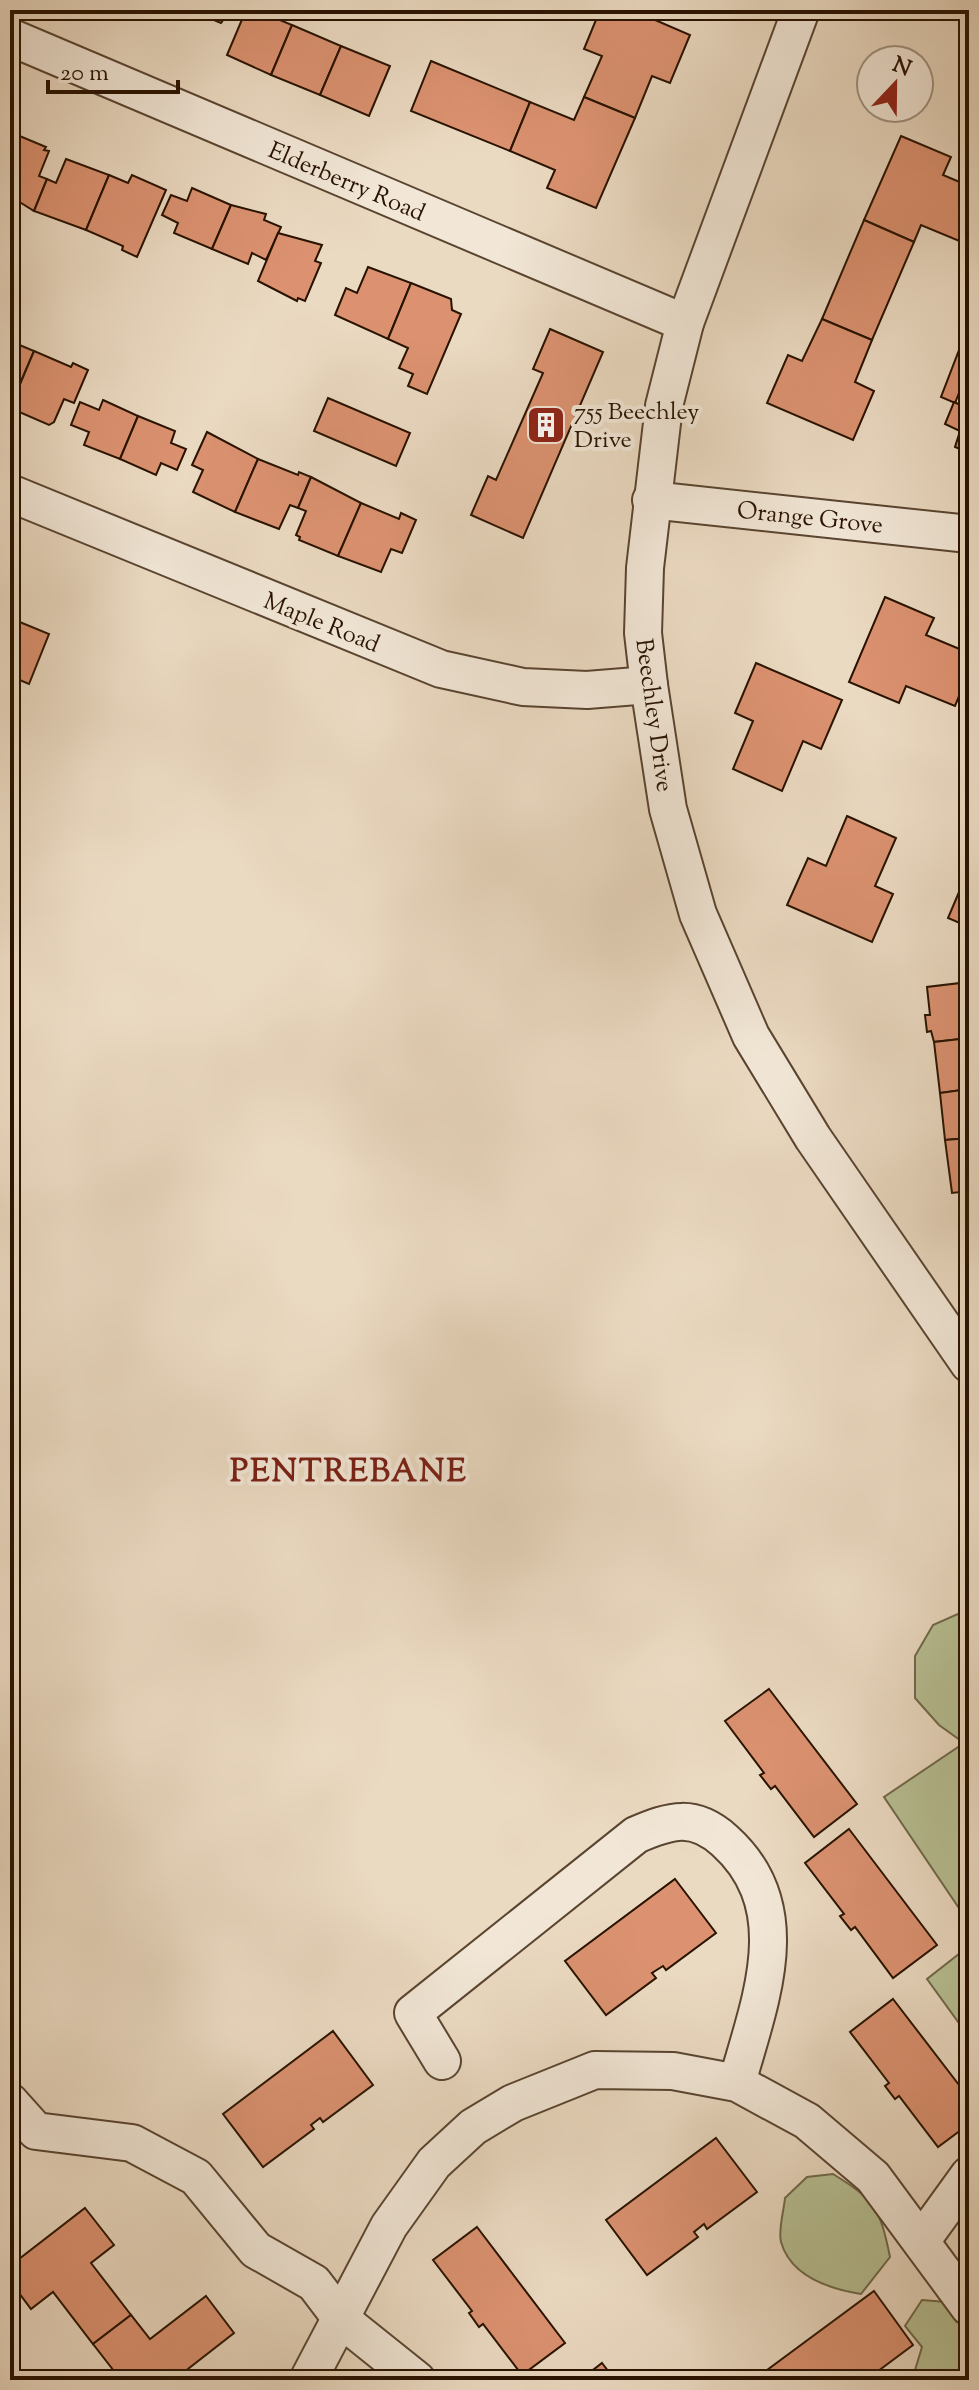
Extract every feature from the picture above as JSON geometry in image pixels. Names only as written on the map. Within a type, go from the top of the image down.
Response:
[{"type":"street","name":"Beechley Drive","points":[[801,10],[685,323],[664,406],[651,500],[643,633],[649,685],[668,809],[694,899],[751,1036],[813,1138],[969,1364]]},
{"type":"street","name":"Elderberry Road","points":[[10,37],[685,323]]},
{"type":"street","name":"Maple Road","points":[[10,493],[441,669],[523,687],[587,690],[649,685]]},
{"type":"street","name":"Orange Grove","points":[[651,500],[969,534]]},
{"type":"street","points":[[442,2061],[413,2013],[636,1835],[670,1820],[709,1826],[738,1853],[761,1885],[770,1933],[759,2004],[737,2083]]},
{"type":"street","points":[[308,2380],[389,2226],[434,2163],[486,2119],[513,2103],[595,2070],[673,2071],[737,2083],[807,2121],[873,2177],[969,2307]]},
{"type":"street","points":[[10,2102],[36,2131],[132,2143],[196,2177],[256,2250],[314,2283],[342,2320],[417,2380]]},
{"type":"street","points":[[922,2240],[969,2175]]},
{"type":"green space","points":[[969,1609],[969,1923],[884,1797],[964,1743],[939,1725],[915,1698],[915,1656],[933,1625]]},
{"type":"green space","points":[[969,1946],[969,2037],[927,1979]]},
{"type":"green space","points":[[833,2174],[858,2191],[874,2207],[883,2227],[890,2257],[861,2294],[825,2285],[803,2273],[793,2264],[781,2242],[785,2198],[807,2177]]},
{"type":"green space","points":[[922,2300],[946,2302],[969,2323],[969,2380],[912,2380],[922,2347],[905,2326]]},
{"type":"building","points":[[190,10],[230,10],[221,23]]},
{"type":"building","points":[[246,10],[256,10],[292,25],[271,75],[227,55]]},
{"type":"building","points":[[600,10],[632,10],[690,35],[670,83],[652,76],[635,118],[584,97],[602,56],[584,49]]},
{"type":"building","points":[[292,25],[341,46],[320,95],[271,75]]},
{"type":"building","points":[[341,46],[390,66],[369,116],[320,95]]},
{"type":"building","points":[[431,61],[530,102],[510,151],[411,111]]},
{"type":"building","points":[[584,97],[635,118],[596,208],[547,188],[555,170],[510,151],[530,102],[574,120]]},
{"type":"building","points":[[10,132],[49,151],[39,176],[47,179],[34,211],[10,196]]},
{"type":"building","points":[[901,136],[951,157],[943,175],[969,186],[969,245],[921,225],[914,242],[864,220]]},
{"type":"building","points":[[66,159],[109,175],[86,230],[34,211],[47,179],[56,183]]},
{"type":"building","points":[[109,175],[128,183],[132,175],[166,190],[137,257],[122,250],[123,246],[86,230]]},
{"type":"building","points":[[192,188],[231,205],[212,249],[174,233],[178,223],[162,215],[171,195],[187,201]]},
{"type":"building","points":[[231,205],[266,214],[264,220],[281,227],[266,260],[252,253],[248,264],[212,249]]},
{"type":"building","points":[[864,220],[914,242],[872,340],[822,319]]},
{"type":"building","points":[[278,233],[322,245],[315,261],[321,263],[305,301],[298,298],[297,301],[258,281]]},
{"type":"building","points":[[368,267],[411,283],[388,339],[335,315],[346,288],[357,293]]},
{"type":"building","points":[[411,283],[451,299],[452,310],[461,314],[427,394],[408,386],[413,374],[399,368],[408,348],[388,339]]},
{"type":"building","points":[[822,319],[872,340],[855,382],[874,391],[853,440],[767,403],[788,355],[802,361]]},
{"type":"building","points":[[969,324],[969,368],[955,403],[941,397]]},
{"type":"building","name":"755 Beechley Drive","points":[[550,329],[603,352],[523,538],[471,515],[488,476],[496,480],[543,373],[533,369]]},
{"type":"building","points":[[10,341],[34,351],[10,407]]},
{"type":"building","points":[[34,351],[71,367],[73,363],[88,370],[74,403],[64,399],[54,422],[49,425],[10,408]]},
{"type":"building","points":[[328,398],[410,433],[396,466],[314,431]]},
{"type":"building","points":[[103,400],[138,416],[120,459],[84,445],[89,432],[71,425],[80,402],[99,410]]},
{"type":"building","points":[[954,402],[969,409],[969,453],[955,447],[960,431],[945,424]]},
{"type":"building","points":[[138,416],[175,431],[171,443],[186,449],[177,470],[161,463],[156,475],[120,459]]},
{"type":"building","points":[[207,432],[258,459],[235,512],[193,492],[203,470],[192,465]]},
{"type":"building","points":[[258,459],[311,477],[298,508],[290,505],[279,529],[235,512]]},
{"type":"building","points":[[311,477],[361,503],[338,556],[299,540],[300,537],[296,535],[306,511],[298,508]]},
{"type":"building","points":[[361,503],[399,519],[401,513],[416,520],[402,553],[391,549],[381,572],[338,556]]},
{"type":"building","points":[[885,597],[934,618],[926,635],[969,653],[969,672],[955,706],[906,686],[899,703],[849,682]]},
{"type":"building","points":[[10,618],[49,634],[29,684],[10,676]]},
{"type":"building","points":[[756,663],[842,700],[821,749],[803,741],[782,791],[733,769],[753,721],[735,713]]},
{"type":"building","points":[[847,816],[896,838],[875,886],[893,894],[872,942],[787,905],[808,858],[826,866]]},
{"type":"building","points":[[962,885],[969,889],[969,927],[948,918]]},
{"type":"building","points":[[969,982],[969,1038],[934,1042],[931,1031],[927,1032],[925,1015],[930,1015],[927,987]]},
{"type":"building","points":[[969,1038],[969,1089],[940,1093],[934,1042]]},
{"type":"building","points":[[969,1089],[969,1138],[945,1140],[940,1093]]},
{"type":"building","points":[[969,1138],[969,1191],[952,1193],[945,1140]]},
{"type":"building","points":[[769,1689],[857,1804],[814,1837],[775,1786],[771,1789],[760,1775],[764,1773],[725,1721]]},
{"type":"building","points":[[849,1829],[937,1945],[893,1978],[855,1927],[851,1930],[840,1916],[844,1914],[805,1863]]},
{"type":"building","points":[[675,1879],[716,1933],[666,1970],[663,1966],[652,1973],[656,1978],[606,2015],[565,1961]]},
{"type":"building","points":[[893,1999],[969,2098],[969,2124],[938,2147],[899,2096],[895,2099],[885,2086],[889,2083],[850,2032]]},
{"type":"building","points":[[333,2031],[373,2085],[323,2122],[320,2118],[311,2125],[314,2129],[263,2167],[223,2114]]},
{"type":"building","points":[[716,2138],[757,2192],[707,2229],[704,2224],[694,2232],[698,2237],[647,2275],[606,2220]]},
{"type":"building","points":[[85,2208],[114,2245],[91,2263],[131,2315],[93,2344],[53,2292],[31,2309],[10,2281],[10,2266]]},
{"type":"building","points":[[477,2227],[565,2343],[522,2375],[483,2324],[479,2327],[469,2313],[472,2311],[433,2260]]},
{"type":"building","points":[[874,2291],[913,2345],[866,2380],[768,2380],[763,2373]]},
{"type":"building","points":[[206,2296],[234,2333],[179,2376],[182,2380],[121,2380],[93,2344],[131,2315],[150,2339]]},
{"type":"building","points":[[602,2363],[615,2380],[580,2380]]},
{"type":"place","name":"755 Beechley Drive","points":[[546,425]]},
{"type":"district","name":"PENTREBANE","points":[[349,1470]]}]
